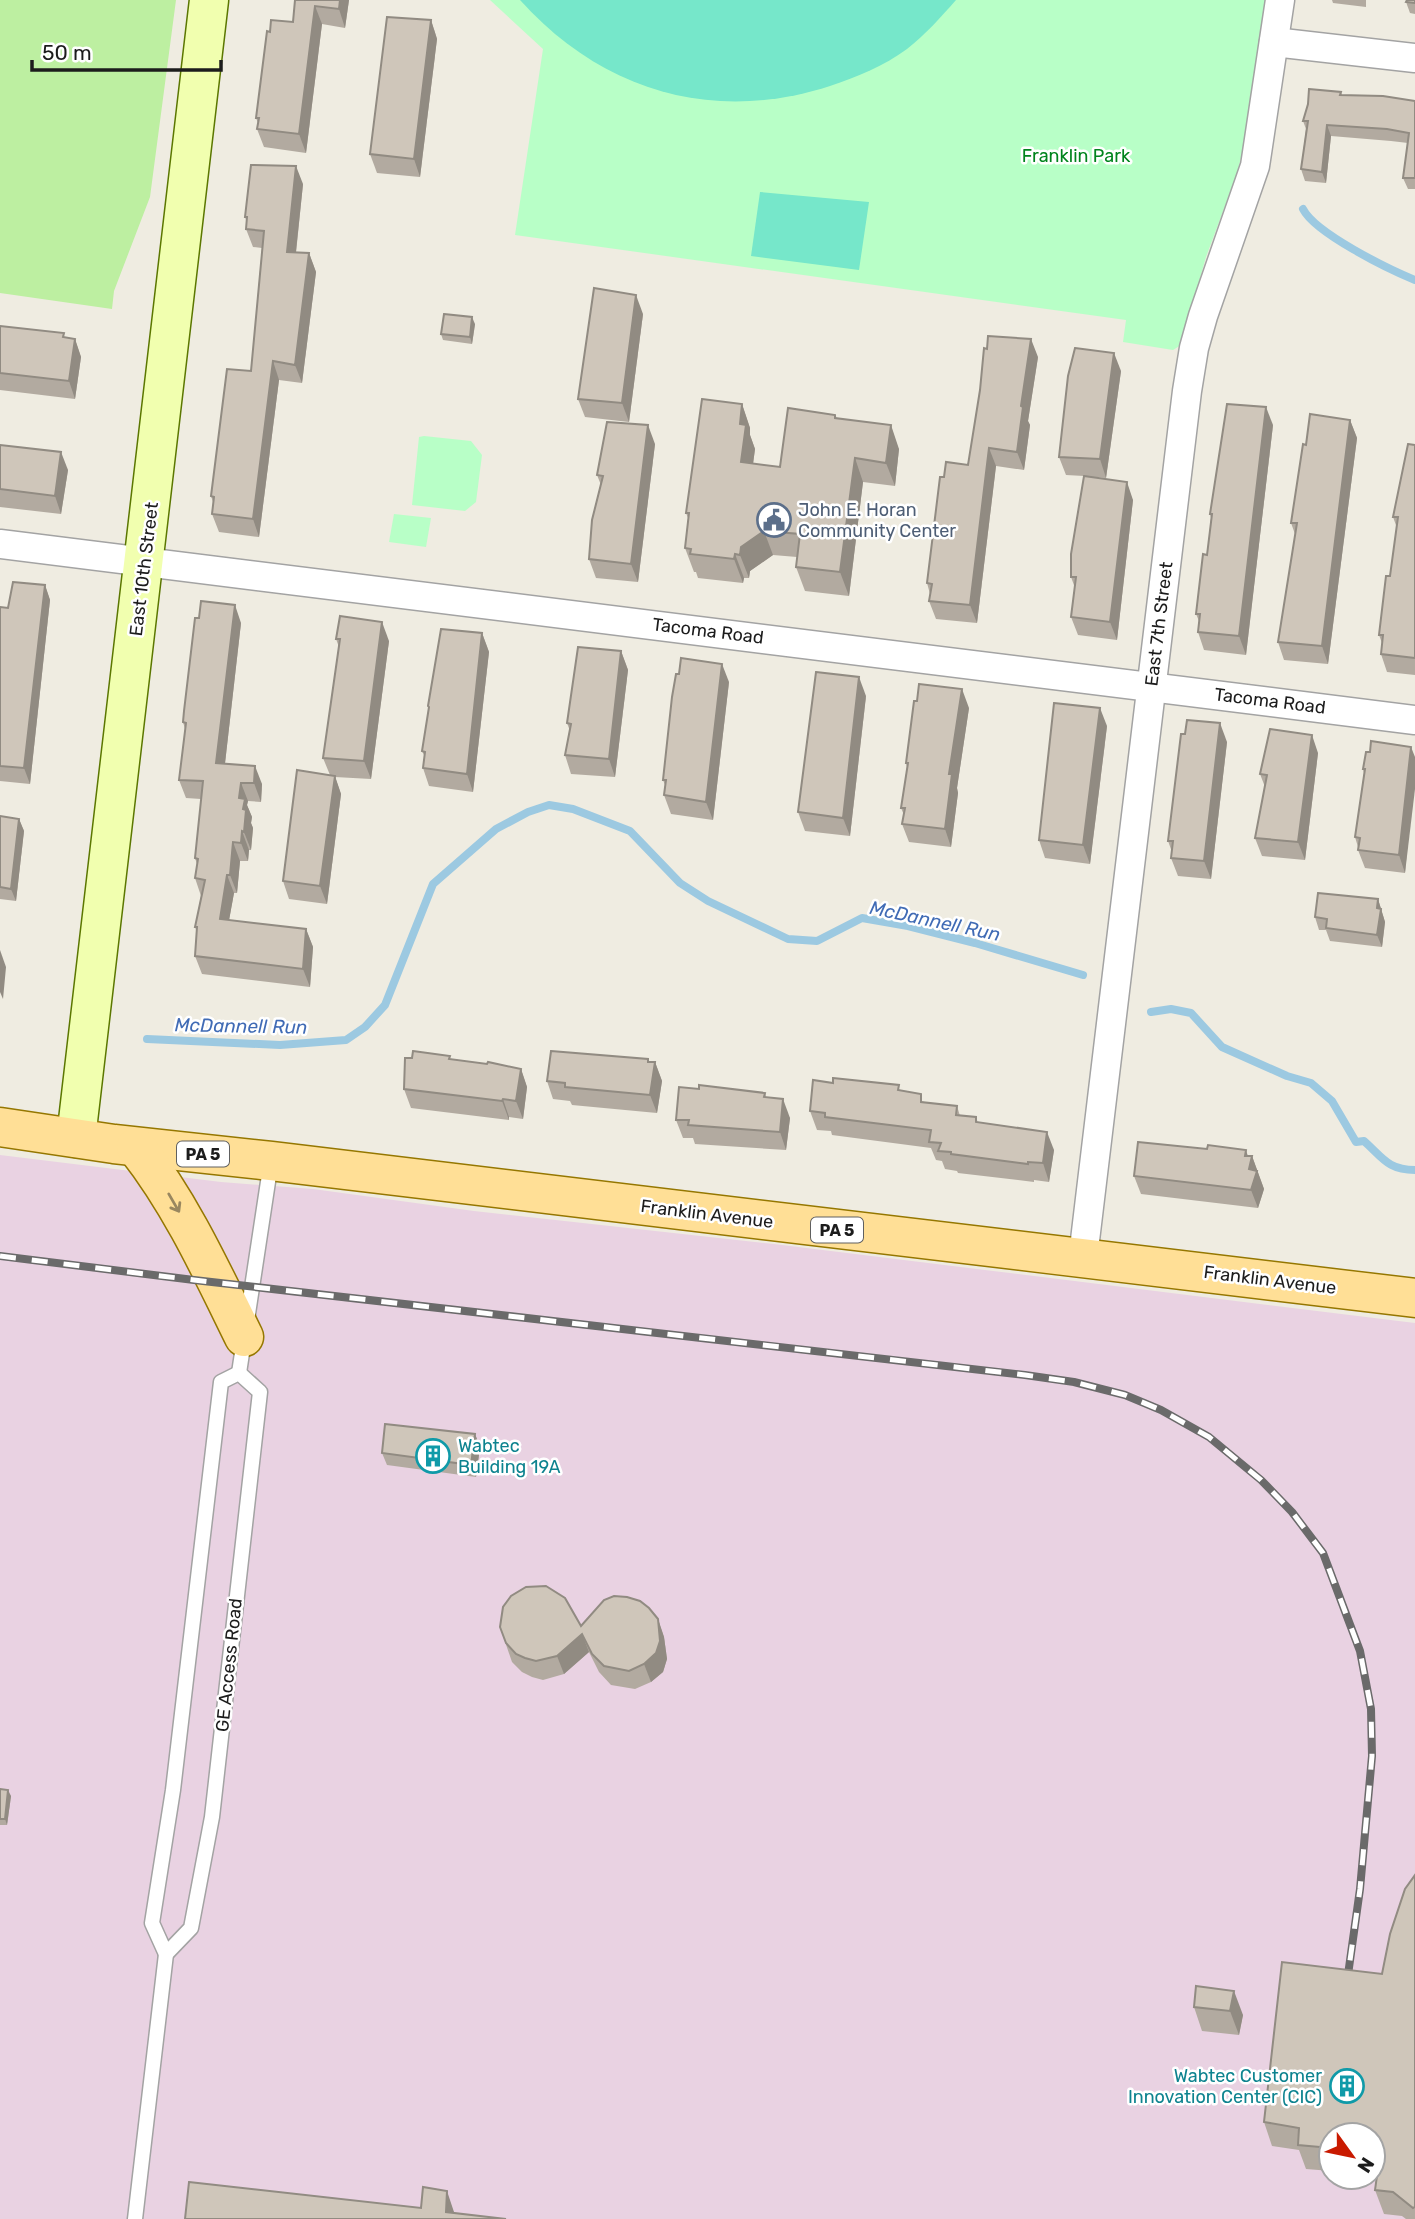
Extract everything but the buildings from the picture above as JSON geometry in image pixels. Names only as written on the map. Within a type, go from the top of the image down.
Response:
[{"type":"main road","name":"Franklin Avenue","points":[[0,1127],[135,1147],[1415,1298]]},
{"type":"main road","points":[[135,1147],[152,1168],[179,1211],[242,1355]]},
{"type":"street","name":"East 10th Street","points":[[76,1138],[209,0]]},
{"type":"street","name":"East 7th Street","points":[[1083,1257],[1194,348],[1255,166],[1280,0]]},
{"type":"street","points":[[1274,42],[1415,58]]},
{"type":"street","name":"Tacoma Road","points":[[0,544],[1415,720]]},
{"type":"lane","points":[[135,2219],[166,1954],[152,1923],[173,1790],[221,1382],[242,1355],[271,1161]]},
{"type":"lane","name":"GE Access Road","points":[[166,1954],[191,1928],[212,1817],[260,1392],[242,1355]]},
{"type":"shaded area","points":[[0,1155],[221,1182],[313,1189],[474,1211],[774,1244],[1415,1323],[1415,2219],[0,2219]]},
{"type":"green space","points":[[0,0],[176,0],[150,197],[114,291],[112,309],[0,293]]},
{"type":"green space","name":"Franklin Park","points":[[490,0],[1267,0],[1238,171],[1206,257],[1181,345],[1173,350],[1123,342],[1126,320],[515,235],[543,49]]},
{"type":"green space","points":[[520,0],[956,0],[914,44],[870,70],[830,86],[786,97],[744,101],[702,99],[662,91],[623,77],[587,57],[552,31]]},
{"type":"green space","points":[[760,192],[869,202],[859,270],[751,256]]},
{"type":"green space","points":[[419,437],[471,441],[482,455],[476,502],[465,511],[412,505]]},
{"type":"green space","points":[[394,514],[431,518],[426,547],[389,542]]},
{"type":"waterway","points":[[1303,209],[1322,229],[1337,239],[1415,280]]},
{"type":"waterway","name":"McDannell Run","points":[[147,1039],[280,1045],[346,1040],[365,1027],[385,1005],[433,884],[496,829],[528,812],[549,805],[573,809],[630,831],[680,883],[708,901],[788,939],[817,941],[862,918],[908,926],[975,943],[1083,975]]},
{"type":"waterway","name":"McDannell Run","points":[[1151,1012],[1171,1009],[1191,1013],[1222,1047],[1287,1076],[1311,1083],[1332,1101],[1356,1142],[1364,1141],[1381,1158],[1398,1168],[1415,1170]]},
{"type":"railway","points":[[0,1256],[1025,1375],[1074,1382],[1125,1395],[1161,1410],[1209,1437],[1261,1480],[1292,1512],[1323,1553],[1360,1651],[1371,1709],[1372,1756],[1360,1889],[1346,1989]]},
{"type":"place","name":"John E. Horan Community Center","points":[[774,520]]},
{"type":"place","name":"Wabtec Building 19A","points":[[433,1456]]},
{"type":"place","name":"Wabtec Customer Innovation Center (CIC)","points":[[1347,2086]]}]
